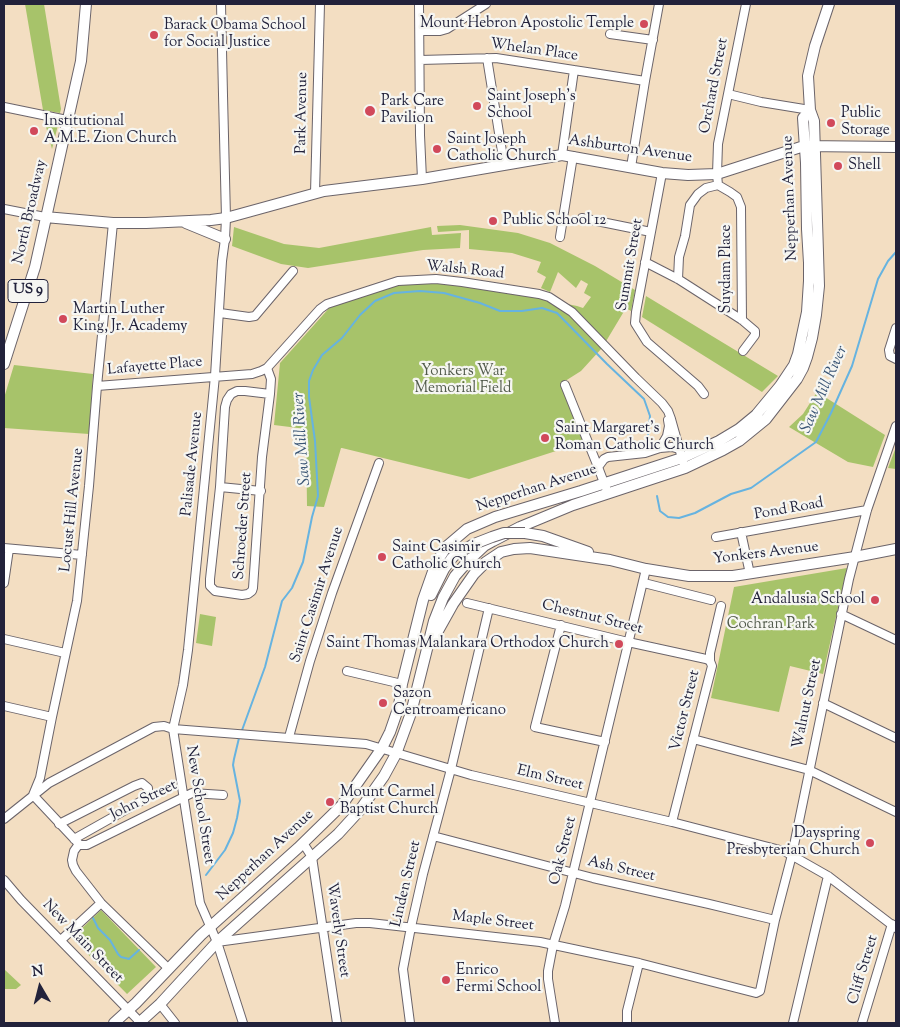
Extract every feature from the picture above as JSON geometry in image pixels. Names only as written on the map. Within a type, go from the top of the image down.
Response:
[{"type":"main road","name":"North Broadway","points":[[4,364],[6,349],[32,277],[46,217],[81,61],[86,4]]},
{"type":"main road","name":"Nepperhan Avenue","points":[[140,1023],[217,942],[338,834],[360,810],[384,776],[396,754],[411,713],[434,621],[443,598],[455,576],[468,561],[493,540],[573,505],[608,494],[719,441],[739,429],[756,415],[794,365],[807,312],[809,281],[806,163],[809,146],[803,118],[810,110],[808,76],[815,46],[829,4]]},
{"type":"main road","name":"Ashburton Avenue","points":[[46,217],[113,223],[183,222],[226,218],[315,193],[422,179],[562,155],[688,175],[717,174],[809,146],[896,147]]},
{"type":"main road","points":[[183,222],[225,239]]},
{"type":"main road","name":"Nepperhan Avenue","points":[[114,1023],[211,926],[342,805],[382,748],[399,706],[402,684],[421,607],[436,563],[447,546],[467,529],[495,517],[682,458]]},
{"type":"main road","name":"Yonkers Avenue","points":[[413,638],[434,588],[452,558],[474,544],[492,536],[504,533],[526,533],[543,536],[610,560]]},
{"type":"main road","name":"Yonkers Avenue","points":[[427,653],[453,604],[474,574],[486,562],[501,552],[514,548],[530,548],[610,560],[646,569],[689,576],[750,574],[896,549]]},
{"type":"street","name":"Palisade Avenue","points":[[173,728],[183,685],[188,650],[220,313],[226,218],[222,4]]},
{"type":"street","name":"Park Avenue","points":[[315,193],[320,4]]},
{"type":"street","points":[[419,4],[422,179]]},
{"type":"street","points":[[420,31],[447,30],[486,4]]},
{"type":"street","points":[[631,167],[659,4]]},
{"type":"street","name":"Orchard Street","points":[[718,185],[718,144],[746,4]]},
{"type":"street","points":[[610,34],[653,40]]},
{"type":"street","points":[[487,58],[504,164]]},
{"type":"street","name":"Whelan Place","points":[[420,60],[496,58],[645,81]]},
{"type":"street","points":[[562,155],[574,70]]},
{"type":"street","points":[[728,94],[761,102],[810,110]]},
{"type":"street","points":[[4,107],[68,120]]},
{"type":"street","points":[[560,237],[573,156]]},
{"type":"street","name":"Summit Street","points":[[662,172],[635,323],[647,342],[698,386],[704,394]]},
{"type":"street","points":[[678,280],[680,257],[690,205],[698,194],[706,188],[718,185]]},
{"type":"street","name":"Suydam Place","points":[[718,185],[737,197],[741,207],[742,320]]},
{"type":"street","name":"Ashburton Avenue","points":[[4,208],[46,217]]},
{"type":"street","points":[[582,218],[651,232]]},
{"type":"street","name":"Locust Hill Avenue","points":[[33,795],[40,778],[77,601],[90,486],[97,386],[113,223]]},
{"type":"street","name":"Suydam Place","points":[[645,262],[742,320]]},
{"type":"street","points":[[220,313],[255,316],[294,271]]},
{"type":"street","name":"Walsh Road","points":[[267,368],[320,309],[327,304],[398,281],[436,279],[539,294],[549,297],[572,312],[662,403],[668,411],[682,458]]},
{"type":"street","points":[[742,320],[755,331],[755,335],[743,351]]},
{"type":"street","points":[[896,328],[889,350],[889,354],[896,359]]},
{"type":"street","points":[[215,376],[252,374],[267,368]]},
{"type":"street","name":"Schroeder Street","points":[[267,368],[270,379],[270,394],[262,457],[253,588],[252,592],[242,595],[221,593],[212,589],[210,579],[220,487],[225,407],[231,394],[237,391],[270,394]]},
{"type":"street","name":"Lafayette Place","points":[[97,386],[215,376]]},
{"type":"street","points":[[565,386],[608,494]]},
{"type":"street","points":[[660,448],[667,436],[669,426],[668,411]]},
{"type":"street","name":"Walnut Street","points":[[760,991],[775,920],[792,855],[841,614],[867,510],[896,426]]},
{"type":"street","points":[[592,451],[598,455],[608,457],[645,453],[660,448],[672,447],[682,458]]},
{"type":"street","points":[[598,467],[608,457]]},
{"type":"street","name":"Saint Casimir Avenue","points":[[288,737],[332,593],[380,463]]},
{"type":"street","points":[[220,487],[261,491]]},
{"type":"street","name":"Pond Road","points":[[716,537],[867,510]]},
{"type":"street","points":[[741,532],[750,574]]},
{"type":"street","points":[[4,583],[6,548],[82,555]]},
{"type":"street","name":"Oak Street","points":[[555,1023],[548,979],[553,944],[565,906],[646,569]]},
{"type":"street","points":[[644,583],[711,600]]},
{"type":"street","name":"Chestnut Street","points":[[467,603],[710,661]]},
{"type":"street","name":"Victor Street","points":[[672,822],[712,666],[710,653],[721,606]]},
{"type":"street","name":"Linden Street","points":[[410,1023],[403,969],[411,927],[489,608]]},
{"type":"street","points":[[841,614],[896,640]]},
{"type":"street","points":[[561,625],[535,727],[605,742]]},
{"type":"street","points":[[4,639],[65,653]]},
{"type":"street","points":[[347,671],[402,684]]},
{"type":"street","points":[[823,703],[896,738]]},
{"type":"street","points":[[4,706],[52,717]]},
{"type":"street","points":[[4,819],[49,783],[154,727],[164,726],[173,728]]},
{"type":"street","name":"Elm Street","points":[[173,728],[366,744],[472,775],[590,802],[784,851],[828,876],[894,926]]},
{"type":"street","name":"New School Street","points":[[173,728],[200,903],[217,942],[243,1023]]},
{"type":"street","points":[[694,739],[809,770],[896,812]]},
{"type":"street","points":[[59,824],[134,786],[142,783],[148,788],[148,795],[145,799],[76,841],[73,865],[101,903],[169,969]]},
{"type":"street","name":"John Street","points":[[76,841],[82,845],[87,845],[192,793],[223,795]]},
{"type":"street","points":[[33,795],[76,841]]},
{"type":"street","name":"Ash Street","points":[[433,836],[573,873],[775,920]]},
{"type":"street","name":"Waverly Street","points":[[303,843],[312,857],[337,1023]]},
{"type":"street","points":[[793,1023],[828,876]]},
{"type":"street","name":"New Main Street","points":[[4,880],[140,1023]]},
{"type":"street","points":[[61,940],[101,903]]},
{"type":"street","name":"Maple Street","points":[[217,942],[323,927],[370,923],[553,944],[639,963],[756,993],[760,991]]},
{"type":"street","name":"Cliff Street","points":[[862,1023],[894,926]]},
{"type":"street","points":[[627,1023],[627,1011],[639,963]]},
{"type":"street","points":[[160,1004],[175,1023]]},
{"type":"green space","points":[[25,4],[44,4],[61,109],[60,113],[43,110]]},
{"type":"green space","points":[[45,123],[58,125],[52,149]]},
{"type":"green space","name":"Yonkers War Memorial Field","points":[[460,225],[518,233],[550,243],[595,266],[635,290],[631,311],[626,308],[602,348],[581,371],[562,383],[584,442],[469,479],[341,448],[324,507],[307,506],[306,429],[274,425],[280,363],[331,306],[398,282],[442,282],[513,293],[583,308],[591,297],[584,293],[588,284],[581,280],[576,288],[558,272],[550,292],[541,288],[546,277],[537,272],[541,262],[512,253],[469,249],[469,230],[438,232],[437,226]]},
{"type":"green space","points":[[234,227],[284,244],[319,248],[431,227],[432,235],[461,233],[460,248],[423,250],[308,268],[281,264],[232,246]]},
{"type":"green space","points":[[646,296],[778,376],[762,392],[642,317]]},
{"type":"green space","points":[[14,365],[93,374],[89,434],[4,428],[4,398]]},
{"type":"green space","points":[[817,392],[885,435],[873,467],[848,462],[789,427],[803,414]]},
{"type":"green space","points":[[896,447],[896,469],[888,468]]},
{"type":"green space","name":"Cochran Park","points":[[847,568],[823,674],[790,666],[779,712],[711,698],[734,587]]},
{"type":"green space","points":[[200,614],[216,617],[212,646],[196,643]]},
{"type":"green space","points":[[101,910],[156,967],[127,994],[72,938]]},
{"type":"green space","points":[[4,969],[21,985],[16,989],[4,989]]},
{"type":"waterway","name":"Saw Mill River","points":[[896,4],[896,13]]},
{"type":"waterway","name":"Saw Mill River","points":[[657,496],[660,511],[668,517],[679,518],[695,513],[731,494],[751,488],[816,442],[852,366],[878,279],[888,261],[896,252]]},
{"type":"waterway","name":"Saw Mill River","points":[[241,733],[265,667],[282,601],[292,588],[303,562],[318,496],[309,381],[322,355],[342,338],[360,315],[375,301],[394,293],[420,291],[444,293],[500,311],[522,311],[542,308],[557,313],[644,399],[650,416],[647,445]]},
{"type":"waterway","name":"Saw Mill River","points":[[206,875],[225,850],[233,833],[237,818],[240,801],[233,765],[239,738]]},
{"type":"waterway","name":"Saw Mill River","points":[[93,918],[98,928],[110,940],[121,957],[129,959],[139,950]]},
{"type":"place","name":"Mount Hebron Apostolic Temple","points":[[644,24]]},
{"type":"place","name":"Barack Obama School for Social Justice","points":[[154,35]]},
{"type":"place","name":"Saint Joseph's School","points":[[477,106]]},
{"type":"place","name":"Park Care Pavilion","points":[[370,111]]},
{"type":"place","name":"Public Storage","points":[[831,123]]},
{"type":"place","name":"Institutional A.M.E. Zion Church","points":[[34,131]]},
{"type":"place","name":"Saint Joseph Catholic Church","points":[[437,149]]},
{"type":"place","name":"Shell","points":[[838,166]]},
{"type":"place","name":"Public School 12","points":[[493,221]]},
{"type":"place","name":"Martin Luther King, Jr. Academy","points":[[63,319]]},
{"type":"place","name":"Saint Margaret's Roman Catholic Church","points":[[545,438]]},
{"type":"place","name":"Saint Casimir Catholic Church","points":[[382,557]]},
{"type":"place","name":"Andalusia School","points":[[875,600]]},
{"type":"place","name":"Saint Thomas Malankara Orthodox Church","points":[[619,644]]},
{"type":"place","name":"Sazon Centroamericano","points":[[383,703]]},
{"type":"place","name":"Mount Carmel Baptist Church","points":[[330,802]]},
{"type":"place","name":"Dayspring Presbyterian Church","points":[[870,843]]},
{"type":"place","name":"Enrico Fermi School","points":[[446,980]]}]
